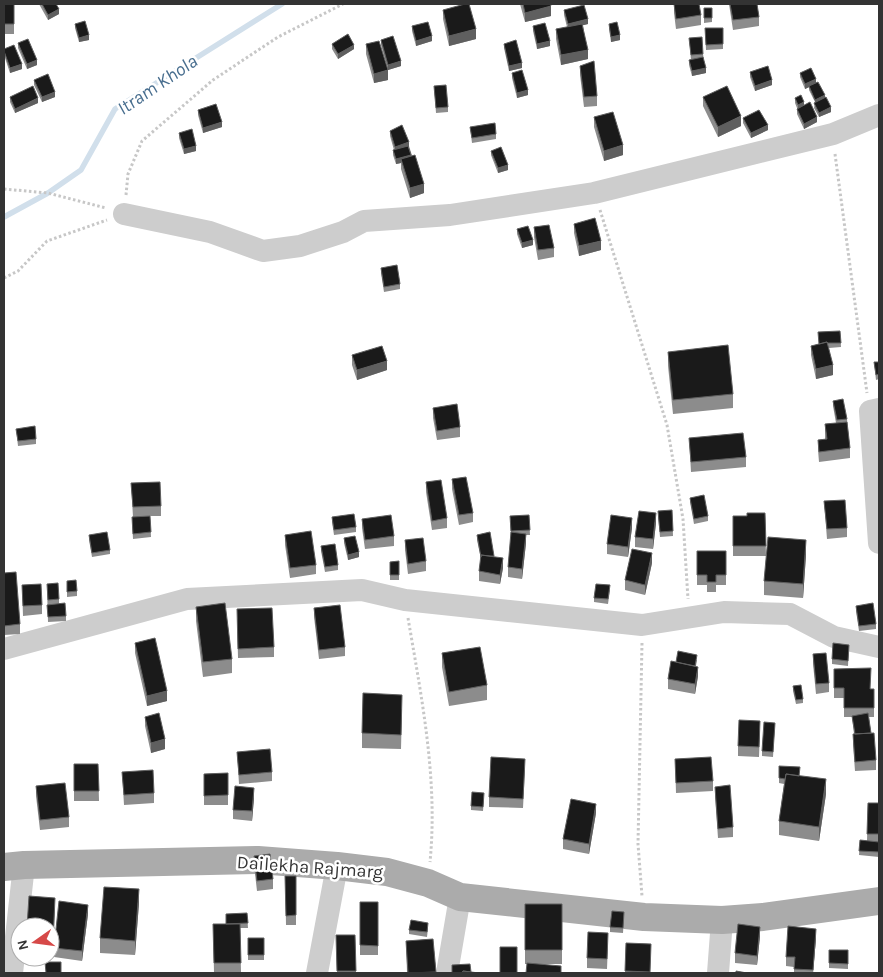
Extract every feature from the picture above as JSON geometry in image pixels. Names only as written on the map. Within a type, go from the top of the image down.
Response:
[{"type":"main road","name":"Dailekha Rajmarg","points":[[14,866],[258,860],[337,866],[387,872],[428,883],[460,898],[644,917],[722,920],[763,917],[879,901]]},
{"type":"street","points":[[124,214],[210,232],[263,251],[300,246],[343,232],[364,221],[450,215],[594,193],[833,134],[879,115]]},
{"type":"street","points":[[874,410],[879,543]]},
{"type":"street","points":[[4,649],[187,599],[362,590],[405,600],[642,625],[724,612],[790,614],[834,638],[879,647]]},
{"type":"street","points":[[12,973],[14,866]]},
{"type":"street","points":[[318,973],[337,866]]},
{"type":"street","points":[[447,973],[460,898]]},
{"type":"street","points":[[718,973],[722,920]]},
{"type":"path","points":[[124,214],[128,174],[142,141],[213,80],[278,37],[343,4]]},
{"type":"path","points":[[833,134],[874,410]]},
{"type":"path","points":[[4,189],[48,194],[124,214]]},
{"type":"path","points":[[594,193],[668,425],[683,519],[688,617]]},
{"type":"path","points":[[4,278],[18,272],[47,241],[124,214]]},
{"type":"path","points":[[405,600],[430,745],[434,826],[428,883]]},
{"type":"path","points":[[642,625],[638,844],[644,917]]},
{"type":"building","points":[[4,4],[14,4],[14,24],[4,24]]},
{"type":"building","points":[[42,4],[56,4],[59,9],[48,15]]},
{"type":"building","points":[[469,4],[476,29],[449,36],[443,10]]},
{"type":"building","points":[[523,4],[550,4],[551,6],[525,13]]},
{"type":"building","points":[[674,4],[699,4],[701,15],[676,19]]},
{"type":"building","points":[[730,4],[757,4],[759,17],[733,20]]},
{"type":"building","points":[[584,5],[588,19],[568,24],[564,10]]},
{"type":"building","points":[[704,8],[712,8],[712,18],[704,18]]},
{"type":"building","points":[[85,21],[89,35],[79,38],[75,24]]},
{"type":"building","points":[[428,22],[432,36],[416,41],[412,26]]},
{"type":"building","points":[[617,22],[620,35],[611,37],[609,24]]},
{"type":"building","points":[[545,23],[550,41],[537,44],[533,26]]},
{"type":"building","points":[[582,24],[588,50],[561,55],[556,29]]},
{"type":"building","points":[[705,28],[723,28],[723,44],[706,45]]},
{"type":"building","points":[[348,34],[354,45],[338,54],[332,44]]},
{"type":"building","points":[[393,36],[401,61],[388,65],[381,40]]},
{"type":"building","points":[[702,37],[703,54],[691,55],[689,38]]},
{"type":"building","points":[[28,39],[37,60],[27,64],[18,43]]},
{"type":"building","points":[[516,40],[522,63],[509,66],[504,44]]},
{"type":"building","points":[[379,41],[388,70],[374,74],[366,44]]},
{"type":"building","points":[[14,45],[22,64],[10,68],[4,49]]},
{"type":"building","points":[[703,57],[706,68],[692,71],[689,60]]},
{"type":"building","points":[[594,61],[597,96],[584,97],[580,66]]},
{"type":"building","points":[[768,66],[772,80],[755,86],[750,72]]},
{"type":"building","points":[[811,68],[816,79],[805,84],[800,73]]},
{"type":"building","points":[[522,70],[528,90],[517,93],[512,73]]},
{"type":"building","points":[[48,74],[55,92],[42,97],[34,80]]},
{"type":"building","points":[[818,82],[825,95],[815,100],[809,86]]},
{"type":"building","points":[[446,85],[448,107],[436,108],[434,86]]},
{"type":"building","points":[[33,86],[38,98],[15,109],[10,97]]},
{"type":"building","points":[[727,86],[741,116],[718,127],[703,97]]},
{"type":"building","points":[[801,95],[804,102],[798,105],[795,98]]},
{"type":"building","points":[[826,97],[831,107],[819,113],[814,103]]},
{"type":"building","points":[[810,102],[817,117],[804,124],[797,109]]},
{"type":"building","points":[[216,104],[222,122],[203,128],[198,110]]},
{"type":"building","points":[[759,110],[768,125],[751,133],[743,118]]},
{"type":"building","points":[[613,112],[623,145],[604,151],[594,117]]},
{"type":"building","points":[[495,123],[496,134],[472,138],[470,127]]},
{"type":"building","points":[[402,125],[409,142],[395,147],[390,131]]},
{"type":"building","points":[[192,129],[196,146],[184,149],[179,133]]},
{"type":"building","points":[[408,146],[411,155],[396,159],[393,150]]},
{"type":"building","points":[[501,147],[508,165],[498,168],[491,151]]},
{"type":"building","points":[[415,155],[424,184],[410,188],[401,159]]},
{"type":"building","points":[[595,218],[601,241],[579,246],[574,224]]},
{"type":"building","points":[[549,225],[554,248],[538,250],[534,227]]},
{"type":"building","points":[[528,226],[533,240],[522,243],[517,229]]},
{"type":"building","points":[[397,265],[400,284],[384,287],[381,268]]},
{"type":"building","points":[[840,331],[841,343],[827,342],[819,344],[818,332]]},
{"type":"building","points":[[827,342],[833,365],[816,369],[811,346]]},
{"type":"building","points":[[728,345],[733,394],[673,400],[668,352]]},
{"type":"building","points":[[382,346],[387,361],[357,370],[352,355]]},
{"type":"building","points":[[874,362],[879,362],[879,374],[876,375]]},
{"type":"building","points":[[843,399],[847,419],[837,420],[833,401]]},
{"type":"building","points":[[457,404],[460,427],[437,431],[433,408]]},
{"type":"building","points":[[847,422],[850,448],[819,452],[818,440],[827,439],[825,424]]},
{"type":"building","points":[[35,426],[36,439],[18,441],[16,429]]},
{"type":"building","points":[[743,433],[746,457],[691,462],[689,438]]},
{"type":"building","points":[[466,477],[473,513],[459,515],[452,479]]},
{"type":"building","points":[[441,480],[447,518],[432,521],[426,482]]},
{"type":"building","points":[[160,482],[161,506],[133,507],[131,483]]},
{"type":"building","points":[[704,495],[708,516],[694,519],[690,498]]},
{"type":"building","points":[[845,500],[847,528],[827,529],[824,501]]},
{"type":"building","points":[[672,510],[673,531],[660,532],[658,511]]},
{"type":"building","points":[[639,511],[656,513],[653,539],[635,537]]},
{"type":"building","points":[[747,513],[765,513],[766,546],[733,546],[733,516],[747,516]]},
{"type":"building","points":[[354,514],[356,527],[334,530],[332,517]]},
{"type":"building","points":[[391,515],[394,536],[365,540],[362,519]]},
{"type":"building","points":[[529,515],[530,530],[511,531],[510,516]]},
{"type":"building","points":[[611,515],[632,518],[628,547],[607,544]]},
{"type":"building","points":[[150,516],[151,532],[133,534],[132,517]]},
{"type":"building","points":[[311,531],[316,565],[290,568],[285,535]]},
{"type":"building","points":[[107,532],[110,550],[92,553],[89,535]]},
{"type":"building","points":[[490,532],[494,556],[481,555],[481,557],[477,535]]},
{"type":"building","points":[[511,532],[526,534],[522,569],[508,567]]},
{"type":"building","points":[[355,536],[359,552],[348,555],[344,538]]},
{"type":"building","points":[[768,537],[806,540],[803,584],[764,581]]},
{"type":"building","points":[[423,538],[426,561],[408,564],[405,540]]},
{"type":"building","points":[[335,544],[338,565],[325,567],[321,546]]},
{"type":"building","points":[[632,549],[652,553],[645,585],[625,580]]},
{"type":"building","points":[[697,551],[726,551],[726,575],[716,575],[716,582],[707,582],[707,575],[697,575]]},
{"type":"building","points":[[481,555],[503,558],[500,575],[479,571]]},
{"type":"building","points":[[399,561],[399,575],[390,575],[390,562]]},
{"type":"building","points":[[16,572],[20,624],[4,626],[4,573]]},
{"type":"building","points":[[76,580],[77,591],[67,592],[67,581]]},
{"type":"building","points":[[58,583],[59,599],[48,600],[47,584]]},
{"type":"building","points":[[41,584],[42,605],[23,606],[22,585]]},
{"type":"building","points":[[596,584],[610,585],[608,599],[594,598]]},
{"type":"building","points":[[65,603],[66,616],[48,617],[47,605]]},
{"type":"building","points":[[225,603],[232,659],[203,662],[196,607]]},
{"type":"building","points":[[873,603],[876,624],[859,626],[856,606]]},
{"type":"building","points":[[340,605],[345,647],[319,650],[314,608]]},
{"type":"building","points":[[272,608],[274,647],[238,649],[237,609]]},
{"type":"building","points":[[155,638],[167,691],[147,696],[135,643]]},
{"type":"building","points":[[833,643],[849,645],[848,661],[832,659]]},
{"type":"building","points":[[480,647],[487,685],[449,692],[442,653]]},
{"type":"building","points":[[678,651],[697,655],[695,666],[676,662]]},
{"type":"building","points":[[826,653],[829,683],[816,684],[813,654]]},
{"type":"building","points":[[671,661],[698,667],[695,684],[668,679]]},
{"type":"building","points":[[871,668],[870,689],[874,689],[874,708],[844,708],[844,688],[834,688],[834,669]]},
{"type":"building","points":[[801,685],[803,699],[796,700],[793,686]]},
{"type":"building","points":[[363,693],[402,695],[401,735],[362,733]]},
{"type":"building","points":[[159,713],[165,739],[151,743],[145,717]]},
{"type":"building","points":[[868,713],[871,733],[855,734],[852,716]]},
{"type":"building","points":[[739,720],[760,721],[759,747],[738,746]]},
{"type":"building","points":[[764,722],[775,723],[773,752],[762,751]]},
{"type":"building","points":[[874,733],[876,760],[855,762],[853,734]]},
{"type":"building","points":[[270,749],[272,772],[239,775],[237,752]]},
{"type":"building","points":[[491,757],[525,759],[523,799],[489,797]]},
{"type":"building","points":[[711,757],[713,781],[676,783],[675,759]]},
{"type":"building","points":[[74,764],[98,764],[99,791],[74,791]]},
{"type":"building","points":[[779,766],[800,767],[799,776],[786,774],[785,779],[779,778]]},
{"type":"building","points":[[153,770],[154,793],[124,795],[122,772]]},
{"type":"building","points":[[228,773],[228,795],[204,796],[204,774]]},
{"type":"building","points":[[786,774],[826,779],[819,827],[779,821]]},
{"type":"building","points":[[65,783],[69,817],[40,820],[36,786]]},
{"type":"building","points":[[730,785],[733,827],[718,829],[715,787]]},
{"type":"building","points":[[235,786],[254,788],[252,811],[233,810]]},
{"type":"building","points":[[472,792],[484,793],[483,807],[471,806]]},
{"type":"building","points":[[571,799],[596,804],[589,844],[563,839]]},
{"type":"building","points":[[868,803],[879,803],[879,834],[867,834]]},
{"type":"building","points":[[860,840],[879,842],[879,852],[859,851]]},
{"type":"building","points":[[270,854],[273,879],[257,881],[254,856]]},
{"type":"building","points":[[285,876],[296,876],[296,915],[286,916]]},
{"type":"building","points":[[104,887],[139,889],[135,941],[100,938]]},
{"type":"building","points":[[29,896],[55,898],[54,917],[28,917]]},
{"type":"building","points":[[59,901],[88,905],[82,951],[60,949],[60,917],[57,917]]},
{"type":"building","points":[[360,902],[378,902],[378,946],[360,945]]},
{"type":"building","points":[[525,904],[562,904],[562,950],[525,950]]},
{"type":"building","points":[[612,911],[624,912],[623,928],[610,927]]},
{"type":"building","points":[[247,913],[248,923],[226,924],[226,914]]},
{"type":"building","points":[[411,920],[428,923],[427,932],[409,930]]},
{"type":"building","points":[[213,924],[240,924],[241,963],[214,963]]},
{"type":"building","points":[[738,924],[760,927],[757,956],[735,953]]},
{"type":"building","points":[[788,926],[816,929],[813,970],[794,969],[795,957],[786,957]]},
{"type":"building","points":[[588,932],[608,933],[607,959],[587,958]]},
{"type":"building","points":[[336,935],[355,935],[356,971],[337,971]]},
{"type":"building","points":[[248,938],[264,938],[264,955],[248,955]]},
{"type":"building","points":[[433,939],[436,972],[408,973],[406,941]]},
{"type":"building","points":[[626,943],[651,944],[650,972],[625,971]]},
{"type":"building","points":[[500,947],[517,947],[517,973],[500,973]]},
{"type":"building","points":[[829,950],[848,950],[848,964],[829,963]]},
{"type":"building","points":[[61,962],[61,973],[46,973],[45,967],[60,967]]},
{"type":"building","points":[[527,963],[561,966],[561,973],[526,973]]},
{"type":"building","points":[[470,964],[471,972],[452,973],[452,965]]},
{"type":"building","points":[[463,971],[479,973],[462,973]]},
{"type":"waterway","name":"Itram Khola","points":[[4,217],[48,193],[81,170],[115,109],[282,4]]}]
